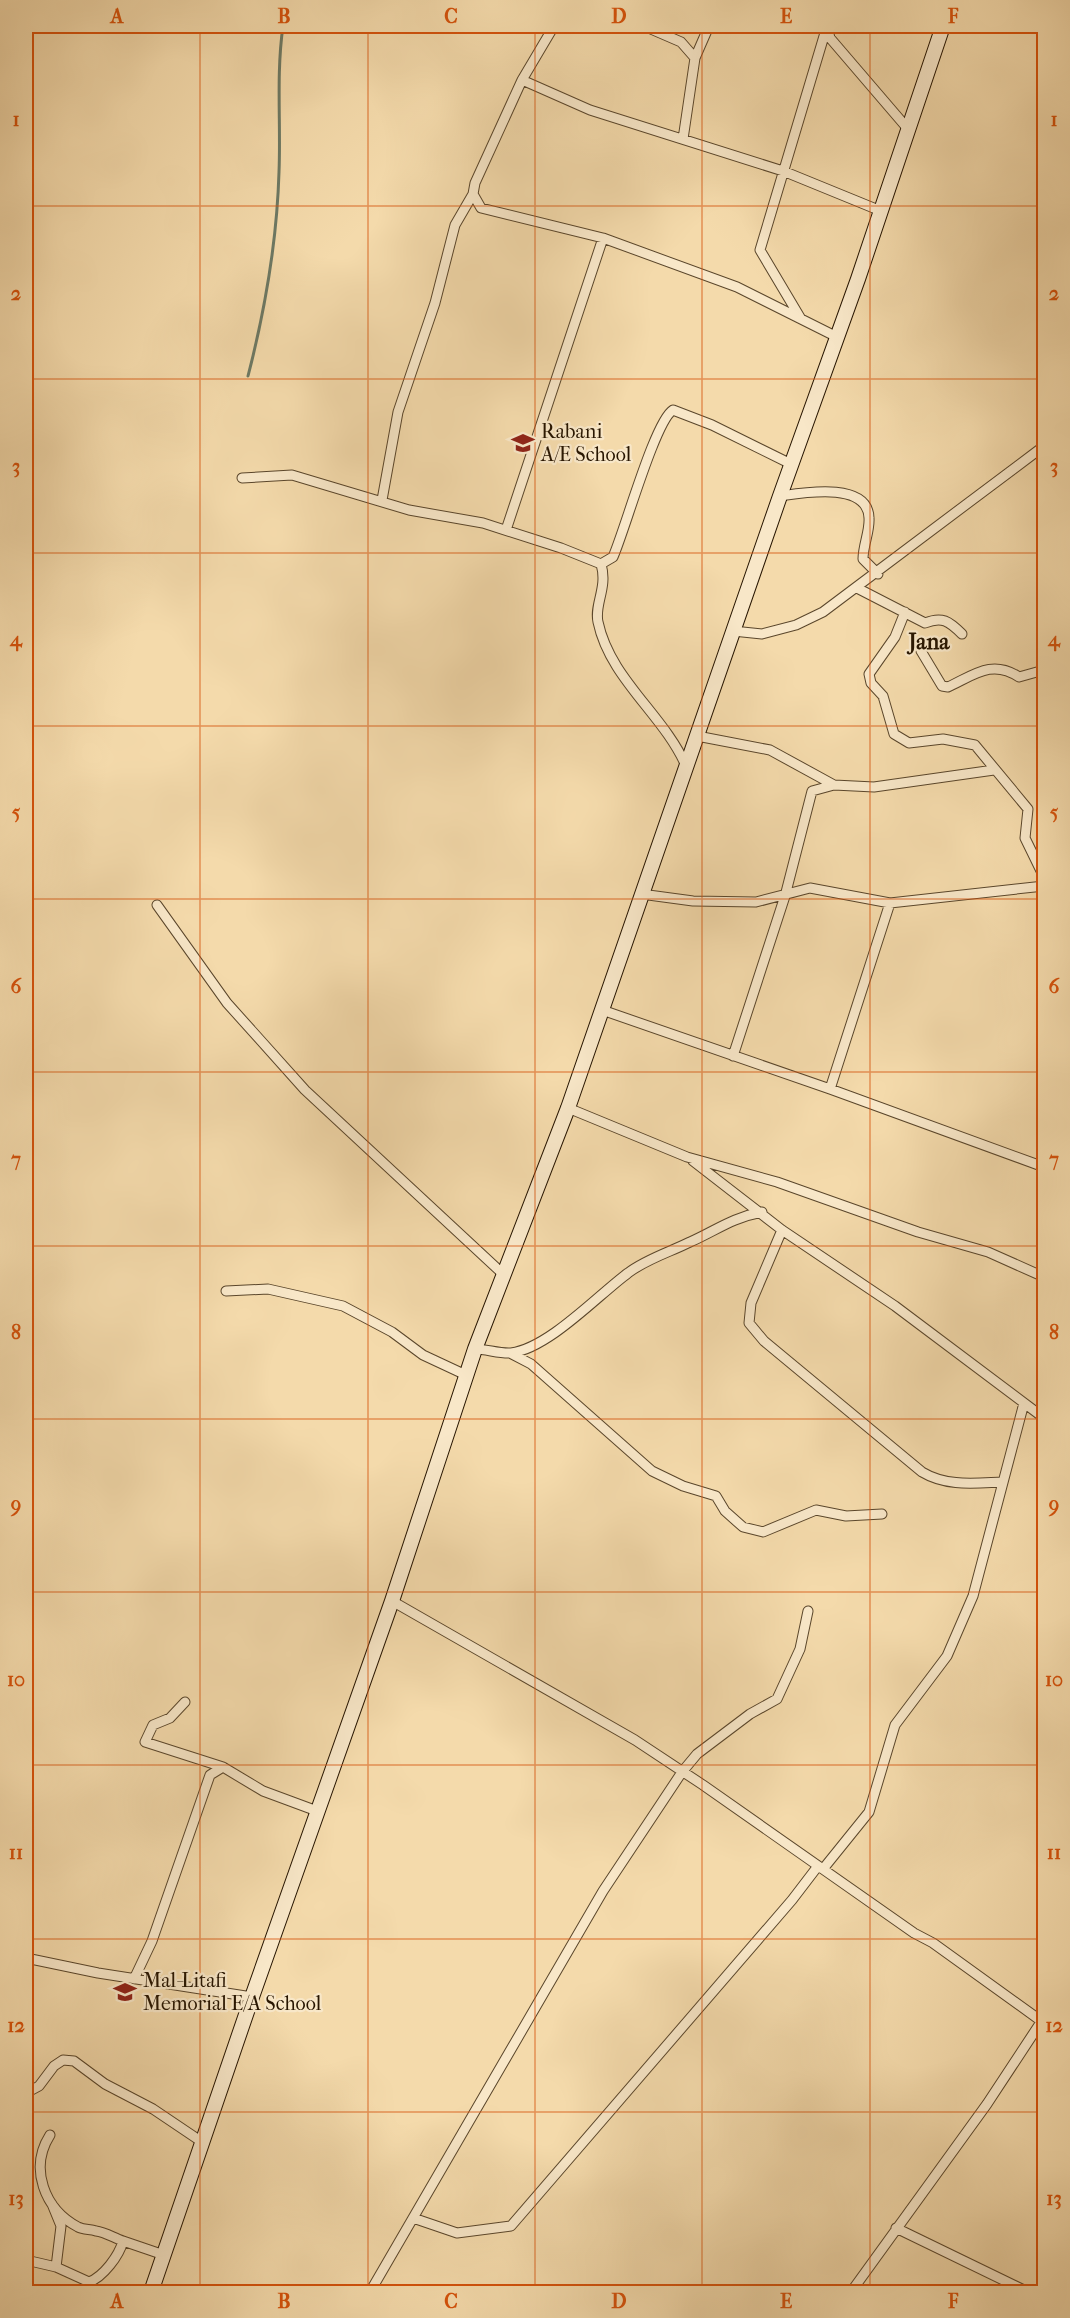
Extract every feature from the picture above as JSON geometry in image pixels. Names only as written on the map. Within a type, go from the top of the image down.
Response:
[{"type":"main road","points":[[152,2292],[252,1997],[392,1601],[475,1349],[568,1108],[881,211],[943,26]]},
{"type":"street","points":[[382,500],[398,412],[435,303],[455,225],[473,194],[475,183],[522,80],[554,26]]},
{"type":"street","points":[[644,26],[681,42],[695,58]]},
{"type":"street","points":[[683,139],[695,58],[709,26]]},
{"type":"street","points":[[827,26],[830,38],[908,129]]},
{"type":"street","points":[[801,319],[760,250],[827,26]]},
{"type":"street","points":[[522,80],[590,110],[783,171],[881,211]]},
{"type":"street","points":[[473,194],[481,208],[603,238],[737,287],[837,337]]},
{"type":"street","points":[[506,530],[603,238]]},
{"type":"street","points":[[242,478],[292,475],[382,500],[409,510],[506,530],[601,564],[613,557],[666,414],[673,410],[712,425],[791,464]]},
{"type":"street","points":[[733,631],[762,634],[796,625],[823,612],[878,574],[1044,446]]},
{"type":"street","points":[[780,496],[817,492],[849,493],[864,505],[870,517],[863,559],[878,574]]},
{"type":"street","points":[[601,564],[605,579],[597,621],[614,662],[676,745],[686,766]]},
{"type":"street","points":[[857,588],[925,623],[938,618],[949,621],[962,634]]},
{"type":"street","points":[[905,612],[895,637],[869,674],[872,683],[883,696],[894,734],[909,743],[943,739],[975,745],[1028,809],[1025,838],[1044,877]]},
{"type":"street","points":[[921,651],[942,686],[948,687],[992,667],[1010,671],[1019,677],[1044,670]]},
{"type":"street","points":[[696,736],[770,750],[834,784]]},
{"type":"street","points":[[734,1056],[785,897],[812,791],[834,784],[874,787],[994,770]]},
{"type":"street","points":[[641,894],[693,901],[756,903],[785,897],[810,888],[890,903],[1044,886]]},
{"type":"street","points":[[830,1089],[890,903]]},
{"type":"street","points":[[157,906],[181,935],[204,973],[227,1003],[305,1090],[503,1274]]},
{"type":"street","points":[[602,1010],[830,1089],[1044,1167]]},
{"type":"street","points":[[568,1108],[687,1157],[777,1182],[918,1232],[988,1252],[1044,1277]]},
{"type":"street","points":[[687,1157],[762,1212],[782,1230],[895,1306],[1044,1418]]},
{"type":"street","points":[[510,1353],[535,1345],[595,1301],[630,1271],[740,1216],[762,1212]]},
{"type":"street","points":[[782,1230],[751,1303],[749,1323],[764,1341],[922,1472],[937,1481],[962,1484],[1003,1482]]},
{"type":"street","points":[[226,1292],[268,1289],[343,1306],[392,1332],[423,1355],[468,1376]]},
{"type":"street","points":[[475,1349],[510,1353],[531,1364],[652,1471],[673,1482],[716,1496],[725,1511],[743,1527],[763,1532],[816,1510],[846,1516],[882,1514]]},
{"type":"street","points":[[413,2218],[457,2233],[511,2226],[868,1812],[895,1725],[947,1656],[973,1596],[1024,1403]]},
{"type":"street","points":[[392,1601],[604,1722],[682,1772],[933,1943],[1043,2022],[987,2104],[851,2292]]},
{"type":"street","points":[[370,2292],[603,1891],[682,1772],[697,1754],[750,1714],[777,1699],[800,1649],[808,1611]]},
{"type":"street","points":[[185,1702],[170,1718],[153,1725],[145,1742],[223,1767],[263,1791],[317,1811]]},
{"type":"street","points":[[134,1979],[152,1941],[199,1800],[210,1775],[223,1767]]},
{"type":"street","points":[[26,1958],[134,1979],[252,1997]]},
{"type":"street","points":[[26,2093],[39,2086],[54,2066],[63,2060],[74,2061],[105,2084],[153,2109],[202,2142]]},
{"type":"street","points":[[50,2135],[43,2146],[39,2170],[46,2196],[52,2204],[75,2225],[164,2255]]},
{"type":"street","points":[[52,2204],[61,2226],[56,2267]]},
{"type":"street","points":[[896,2228],[1028,2292]]},
{"type":"street","points":[[26,2260],[56,2267],[89,2282],[98,2279],[121,2250],[123,2241]]},
{"type":"waterway","points":[[248,376],[265,301],[276,224],[283,26]]},
{"type":"place","name":"Rabani A/E School","points":[[523,443]]},
{"type":"place","name":"Mal-Litafi Memorial E/A School","points":[[125,1992]]},
{"type":"district","name":"Jana","points":[[929,641]]}]
